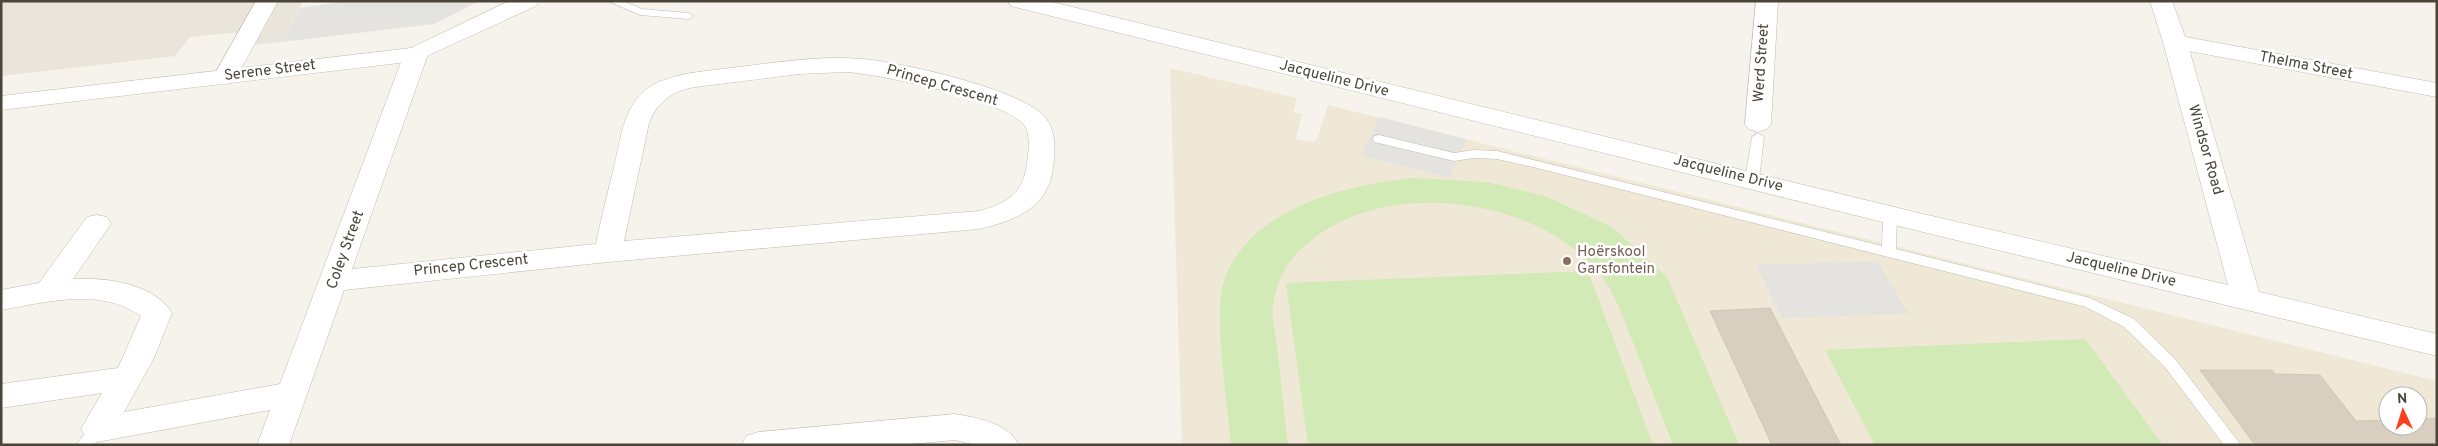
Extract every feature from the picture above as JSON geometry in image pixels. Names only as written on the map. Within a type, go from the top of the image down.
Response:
[{"type":"street","points":[[225,77],[267,1]]},
{"type":"street","name":"Serene Street","points":[[1,103],[416,54],[528,1]]},
{"type":"street","name":"Jacqueline Drive","points":[[1019,1],[1890,214],[2437,345]]},
{"type":"street","name":"Werd Street","points":[[1758,131],[1767,1]]},
{"type":"street","name":"Windsor Road","points":[[2161,1],[2247,300]]},
{"type":"street","name":"Thelma Street","points":[[2174,42],[2437,90]]},
{"type":"street","name":"Coley Street","points":[[273,445],[416,54]]},
{"type":"street","name":"Princep Crescent","points":[[334,281],[608,252],[979,220],[999,216],[1015,209],[1029,197],[1036,186],[1039,172],[1040,131],[1034,120],[1025,113],[982,95],[865,66],[821,65],[686,81],[658,92],[648,101],[642,112],[634,133],[608,252]]},
{"type":"street","points":[[48,292],[98,224]]},
{"type":"street","points":[[1,300],[80,288],[128,294],[144,301],[157,313],[150,335],[128,378],[91,437]]},
{"type":"street","points":[[1,396],[128,378]]},
{"type":"street","points":[[91,437],[292,394]]},
{"type":"street","points":[[758,445],[955,427],[979,431],[1003,445]]},
{"type":"lane","points":[[613,1],[640,12],[688,16]]},
{"type":"lane","points":[[1752,180],[1758,131]]},
{"type":"lane","points":[[1379,139],[1454,157],[1474,154],[1506,157],[2090,303],[2129,323],[2170,362],[2233,445]]},
{"type":"lane","points":[[1889,253],[1890,214]]},
{"type":"shaded area","points":[[1,1],[303,1],[281,42],[254,45],[260,30],[190,37],[175,56],[1,76]]},
{"type":"shaded area","points":[[347,1],[479,1],[434,24],[281,42],[300,8]]},
{"type":"shaded area","name":"Hoërskool Garsfontein","points":[[1170,68],[1297,98],[1293,112],[1302,114],[1296,139],[1313,142],[1317,139],[1328,105],[2437,381],[2437,445],[1182,445]]},
{"type":"shaded area","points":[[1380,117],[1466,139],[1450,178],[1361,156]]},
{"type":"shaded area","points":[[1877,261],[1909,314],[1782,318],[1756,265]]},
{"type":"green space","points":[[1414,178],[1487,182],[1545,196],[1612,227],[1667,277],[1739,445],[1673,445],[1624,320],[1610,290],[1598,272],[1571,247],[1538,227],[1500,213],[1460,205],[1420,203],[1380,208],[1344,220],[1312,240],[1292,259],[1276,289],[1273,311],[1288,445],[1231,445],[1220,335],[1220,312],[1221,293],[1225,278],[1238,254],[1256,234],[1279,217],[1305,204],[1360,186]]},
{"type":"green space","points":[[1588,271],[1653,445],[1308,445],[1286,283]]},
{"type":"green space","points":[[2085,339],[2163,445],[1875,445],[1825,350]]},
{"type":"building","points":[[1770,308],[1841,445],[1772,445],[1710,311]]},
{"type":"building","points":[[2200,370],[2272,370],[2275,374],[2320,375],[2356,421],[2378,420],[2378,436],[2428,436],[2428,418],[2437,418],[2437,445],[2255,445]]},
{"type":"place","name":"Hoërskool Garsfontein","points":[[1567,261]]}]
